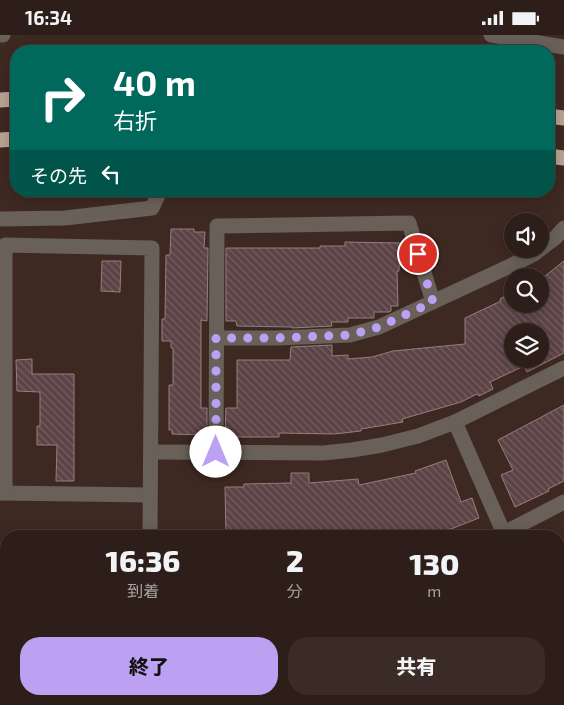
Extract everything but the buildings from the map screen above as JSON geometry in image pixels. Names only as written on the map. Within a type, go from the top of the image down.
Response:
[{"type":"street","points":[[491,35],[552,45]]},
{"type":"street","points":[[0,219],[65,218],[152,209],[157,197]]},
{"type":"street","points":[[216,452],[216,226],[409,223],[433,302]]},
{"type":"street","points":[[216,338],[286,338],[350,335],[379,327],[510,267],[534,254],[556,237],[564,228]]},
{"type":"street","points":[[150,495],[3,493],[5,245],[152,248],[150,530]]},
{"type":"street","points":[[152,452],[324,453],[382,445],[418,436],[455,422],[564,368]]},
{"type":"street","points":[[455,422],[500,530]]},
{"type":"street","points":[[512,530],[564,503]]},
{"type":"route","points":[[216,452],[216,338],[321,337],[350,335],[379,327],[433,302],[418,254]]}]
